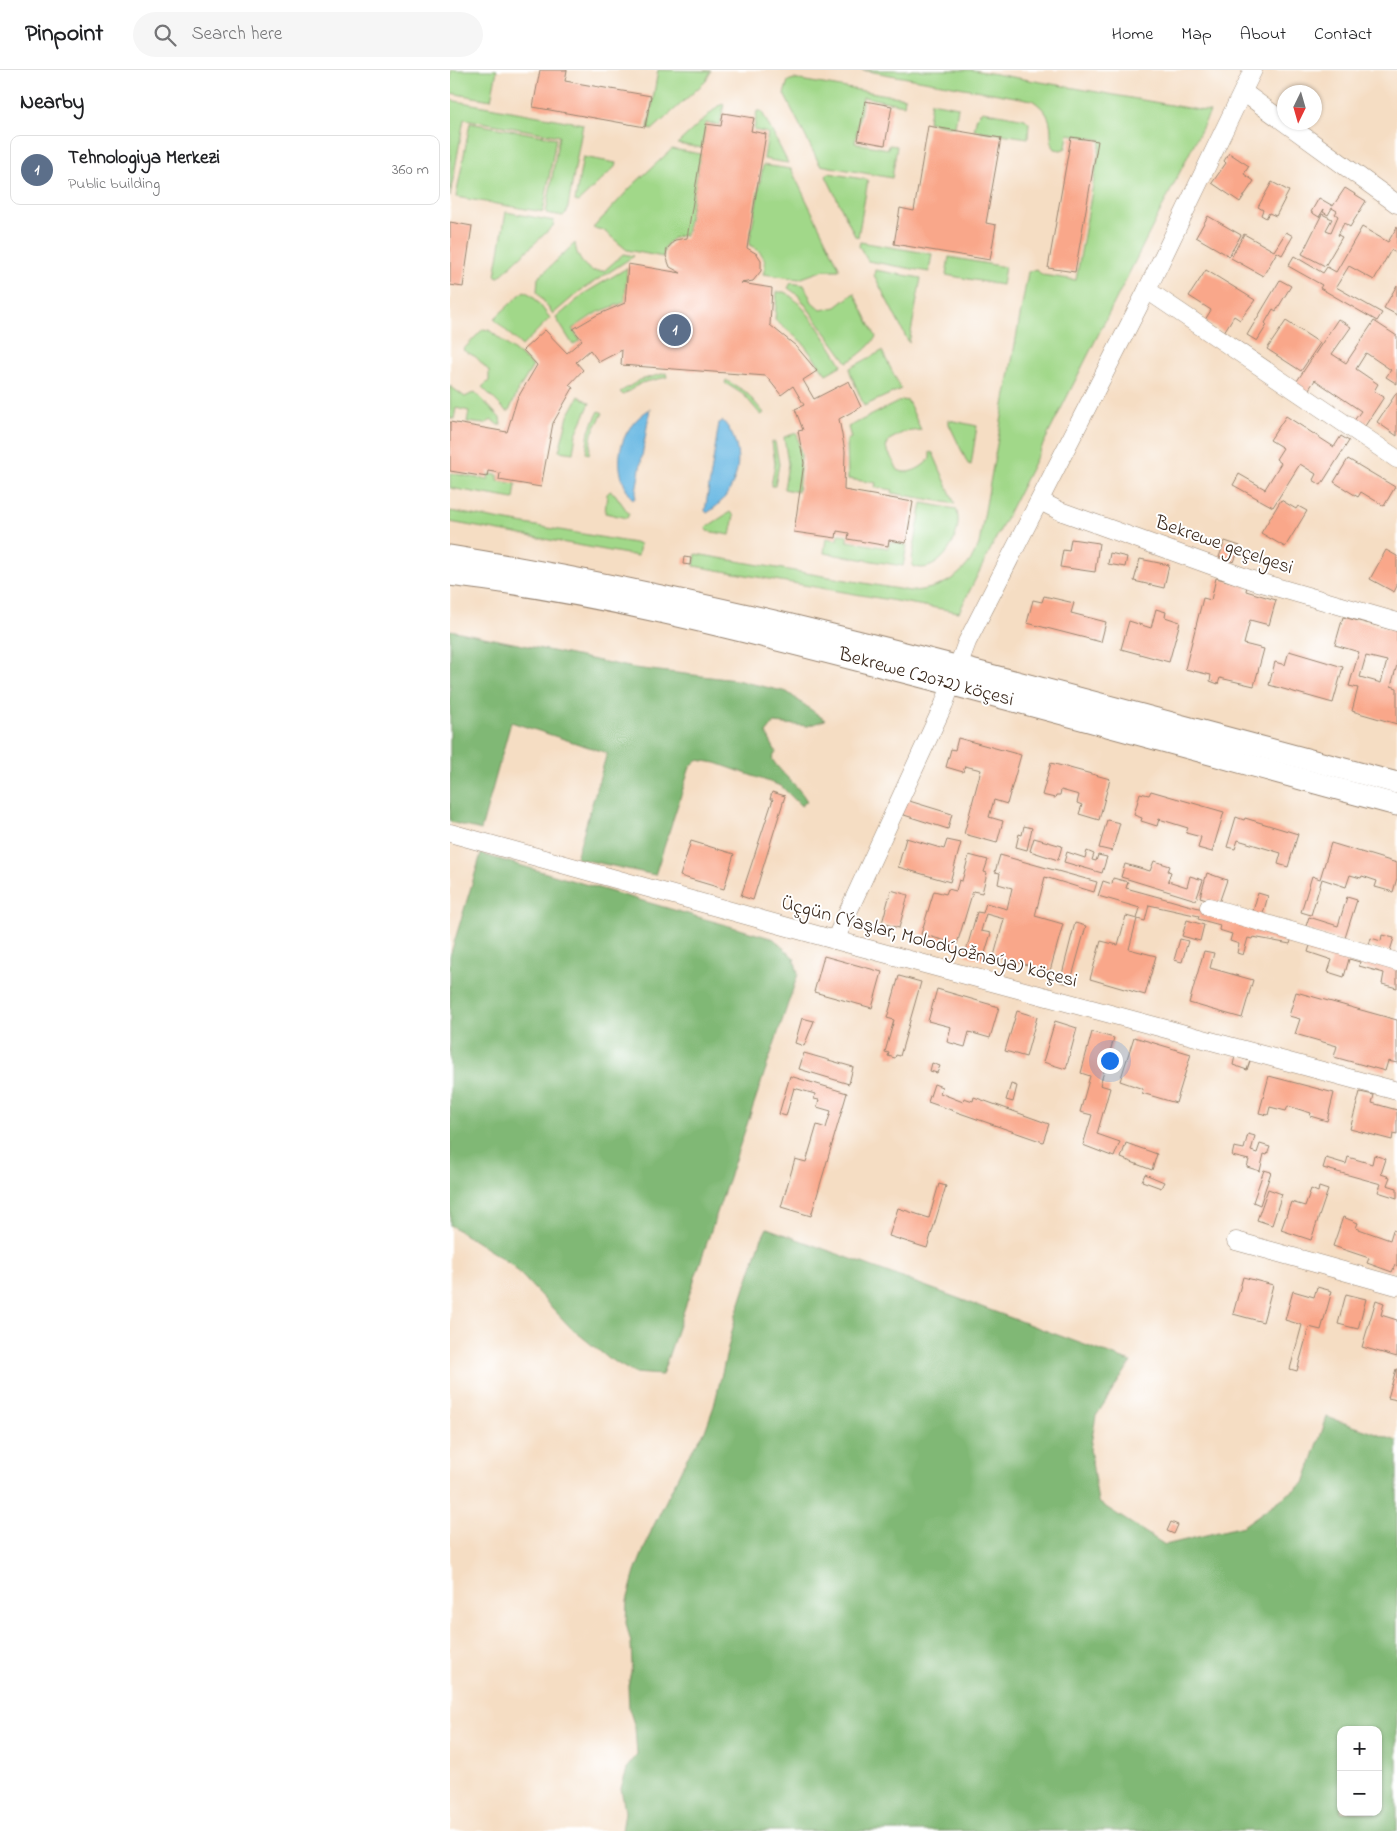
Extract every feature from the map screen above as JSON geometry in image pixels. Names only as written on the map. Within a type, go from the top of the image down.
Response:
[{"type":"main road","name":"Bekrewe (2072) köçesi","points":[[450,556],[654,593],[954,676],[1397,805]]},
{"type":"main road","name":"Bekrewe (2072) köçesi","points":[[450,575],[498,581],[614,602],[954,676],[1397,783]]},
{"type":"street","points":[[835,940],[944,704],[967,642],[1147,290],[1254,70]]},
{"type":"street","points":[[1242,92],[1397,204]]},
{"type":"street","points":[[1147,290],[1397,459]]},
{"type":"street","name":"Bekrewe geçelgesi","points":[[1040,501],[1060,511],[1255,582],[1397,622]]},
{"type":"street","name":"Üçgün (Ýaşlar, Molodýožnaýa) köçesi","points":[[450,833],[835,940],[1397,1091]]},
{"type":"street","points":[[1209,907],[1397,962]]},
{"type":"street","points":[[1236,1240],[1397,1286]]},
{"type":"green space","points":[[451,70],[497,70],[491,100],[450,93]]},
{"type":"green space","points":[[658,70],[711,71],[706,81],[652,130],[648,129]]},
{"type":"green space","points":[[862,70],[973,70],[1210,112],[959,612],[694,566],[696,554],[910,591],[933,588],[952,579],[968,564],[979,544],[1028,272],[1036,269],[1042,275],[1076,280],[1101,140],[1068,134],[1066,148],[1061,150],[1055,149],[1052,144],[1051,127],[1046,114],[1032,100]]},
{"type":"green space","points":[[794,79],[905,98],[904,105],[863,97],[855,143],[888,149],[889,145],[897,146],[892,178],[820,165],[784,94],[788,81]]},
{"type":"green space","points":[[450,100],[583,124],[567,212],[563,216],[546,213],[559,136],[464,119],[450,196]]},
{"type":"green space","points":[[931,102],[958,107],[955,127],[928,122]]},
{"type":"green space","points":[[724,104],[720,125],[706,123],[702,148],[677,144],[718,106]]},
{"type":"green space","points":[[757,111],[761,111],[763,114],[788,163],[764,159],[768,133],[754,130]]},
{"type":"green space","points":[[982,111],[1025,119],[1029,123],[1028,138],[974,130],[977,116]]},
{"type":"green space","points":[[470,123],[556,138],[543,212],[456,197]]},
{"type":"green space","points":[[672,149],[701,154],[686,235],[670,241],[665,248],[663,257],[627,250],[603,230],[593,228],[632,186]]},
{"type":"green space","points":[[583,157],[616,163],[615,167],[578,202],[575,201]]},
{"type":"green space","points":[[763,165],[791,169],[839,270],[824,270],[799,279],[763,274],[765,264],[763,256],[749,245]]},
{"type":"green space","points":[[829,173],[868,180],[858,237],[855,236],[826,176]]},
{"type":"green space","points":[[506,212],[554,221],[553,226],[499,277],[495,276]]},
{"type":"green space","points":[[860,242],[932,254],[929,272],[868,261],[859,246]]},
{"type":"green space","points":[[575,243],[580,259],[585,266],[593,271],[604,271],[623,254],[634,256],[580,291],[553,314],[537,292],[538,278]]},
{"type":"green space","points":[[949,257],[1005,267],[1002,285],[946,275]]},
{"type":"green space","points":[[627,268],[625,302],[596,313],[572,329],[580,340],[573,345],[556,318],[585,293]]},
{"type":"green space","points":[[875,270],[921,278],[909,343],[874,275]]},
{"type":"green space","points":[[791,283],[804,285],[812,302],[821,310],[836,307],[854,293],[876,337],[863,351],[847,362],[798,295],[788,288]]},
{"type":"green space","points":[[524,291],[533,296],[550,318],[522,346],[494,319]]},
{"type":"green space","points":[[777,292],[784,292],[800,304],[842,365],[826,374],[802,342],[775,320]]},
{"type":"green space","points":[[483,329],[489,330],[533,366],[519,389],[509,411],[506,411],[482,387],[489,381],[489,371],[476,357],[463,350]]},
{"type":"green space","points":[[882,351],[901,389],[864,406],[850,368]]},
{"type":"green space","points":[[666,373],[667,377],[641,383],[623,395],[620,392],[640,380]]},
{"type":"green space","points":[[726,380],[746,392],[764,413],[761,415],[744,395],[725,383]]},
{"type":"green space","points":[[450,386],[465,397],[475,392],[500,418],[501,425],[492,420],[484,424],[467,422],[469,411],[456,408],[454,419],[450,418]]},
{"type":"green space","points":[[579,396],[590,403],[576,434],[573,453],[559,451],[568,416]]},
{"type":"green space","points":[[902,400],[908,401],[921,430],[904,432],[889,440],[886,448],[898,470],[902,472],[911,471],[924,465],[930,458],[930,452],[933,453],[955,504],[892,493],[893,490],[875,487],[876,483],[848,479],[847,440],[851,438],[848,427]]},
{"type":"green space","points":[[599,411],[603,413],[592,433],[589,454],[586,453],[589,431]]},
{"type":"green space","points":[[949,420],[977,426],[971,465],[968,464],[949,424]]},
{"type":"green space","points":[[797,433],[801,456],[798,492],[784,489],[788,464],[784,437]]},
{"type":"green space","points":[[772,442],[775,442],[779,464],[775,486],[771,486],[775,464]]},
{"type":"green space","points":[[450,473],[488,480],[489,474],[498,475],[498,481],[516,484],[514,499],[450,488]]},
{"type":"green space","points":[[610,491],[615,494],[629,514],[627,518],[605,513],[607,494]]},
{"type":"green space","points":[[922,503],[956,509],[958,519],[954,540],[948,551],[941,559],[923,568],[913,566],[912,559]]},
{"type":"green space","points":[[450,511],[640,544],[638,556],[450,522]]},
{"type":"green space","points":[[730,512],[734,516],[730,535],[707,531],[706,528],[708,526]]},
{"type":"green space","points":[[838,534],[847,535],[847,541],[888,548],[890,542],[907,545],[903,566],[824,553],[826,538],[837,540]]},
{"type":"green space","points":[[450,630],[634,668],[736,680],[787,692],[825,720],[808,726],[774,723],[766,733],[776,752],[772,759],[807,801],[801,806],[781,786],[716,763],[697,760],[690,767],[655,875],[576,858],[607,753],[511,722],[481,830],[450,822]]},
{"type":"green space","points":[[481,854],[774,939],[794,958],[798,974],[662,1375],[634,1373],[608,1358],[571,1328],[511,1264],[450,1225],[450,956]]},
{"type":"green space","points":[[767,1228],[1131,1362],[1096,1416],[1090,1449],[1098,1502],[1165,1545],[1243,1526],[1304,1483],[1327,1417],[1397,1441],[1397,1831],[622,1831],[625,1812],[621,1788],[628,1766],[637,1755],[635,1727],[629,1709],[628,1686],[632,1666],[631,1643],[626,1623],[627,1601],[635,1572],[652,1529],[687,1458],[705,1431],[714,1406],[736,1315],[761,1240]]},
{"type":"water","points":[[650,409],[635,498],[633,500],[621,476],[620,450],[630,427]]},
{"type":"water","points":[[723,421],[736,445],[737,471],[727,495],[707,513],[705,511],[719,423]]},
{"type":"building","points":[[540,70],[567,70],[565,81],[651,96],[645,127],[533,107]]},
{"type":"building","points":[[865,101],[892,106],[885,145],[858,140]]},
{"type":"building","points":[[723,113],[754,118],[751,131],[766,134],[747,248],[757,254],[761,260],[761,271],[753,281],[741,283],[772,288],[770,325],[796,346],[817,371],[803,380],[814,399],[849,381],[861,407],[839,419],[845,451],[844,490],[913,502],[906,543],[889,540],[888,546],[848,539],[849,533],[837,531],[836,538],[794,532],[804,463],[798,431],[803,430],[795,409],[804,405],[793,386],[781,395],[766,376],[621,365],[622,350],[599,362],[590,350],[576,362],[583,370],[569,385],[573,388],[553,423],[541,487],[499,480],[500,473],[488,471],[487,477],[450,471],[450,422],[507,432],[517,399],[537,365],[523,350],[545,330],[567,353],[582,340],[573,329],[597,315],[625,303],[628,264],[681,273],[670,267],[666,256],[667,249],[675,240],[687,238],[706,124],[721,126]]},
{"type":"building","points":[[928,126],[1001,138],[986,223],[996,225],[990,260],[894,244],[900,208],[914,211]]},
{"type":"building","points":[[1071,137],[1098,141],[1075,272],[1048,268]]},
{"type":"building","points":[[1229,153],[1249,166],[1244,174],[1254,181],[1240,202],[1212,183],[1226,163],[1224,161]]},
{"type":"building","points":[[1272,182],[1289,191],[1276,216],[1269,213],[1266,218],[1261,215],[1263,210],[1258,207]]},
{"type":"building","points":[[1345,188],[1366,201],[1350,227],[1344,223],[1338,235],[1342,237],[1325,266],[1302,254],[1322,214],[1332,219],[1326,230],[1331,232],[1338,216],[1335,214],[1337,211],[1332,208],[1328,215],[1323,212],[1324,209],[1319,217],[1311,212],[1319,198],[1333,206]]},
{"type":"building","points":[[1208,216],[1241,235],[1229,256],[1196,237]]},
{"type":"building","points":[[450,222],[472,226],[463,287],[450,285]]},
{"type":"building","points":[[1362,227],[1388,242],[1397,227],[1397,254],[1391,250],[1374,280],[1349,266],[1336,287],[1382,313],[1377,321],[1320,288],[1322,285],[1288,266],[1294,256],[1323,273],[1327,267],[1336,272]]},
{"type":"building","points":[[1286,232],[1293,236],[1282,255],[1277,252],[1263,276],[1231,258],[1244,234],[1274,251]]},
{"type":"building","points":[[1206,270],[1255,300],[1240,320],[1234,316],[1224,332],[1205,320],[1211,310],[1189,296]]},
{"type":"building","points":[[1280,280],[1291,286],[1276,311],[1273,309],[1265,323],[1267,325],[1257,341],[1247,335]]},
{"type":"building","points":[[1397,285],[1397,315],[1384,308]]},
{"type":"building","points":[[1338,319],[1351,327],[1332,354],[1346,363],[1374,321],[1397,336],[1397,384],[1386,377],[1391,370],[1366,353],[1356,369],[1378,384],[1374,391],[1384,397],[1363,429],[1353,422],[1361,411],[1315,380],[1307,392],[1295,384]]},
{"type":"building","points":[[1286,321],[1320,343],[1301,371],[1267,349]]},
{"type":"building","points":[[1397,392],[1397,436],[1377,422]]},
{"type":"building","points":[[1286,416],[1334,447],[1341,436],[1349,441],[1321,485],[1313,480],[1316,474],[1300,464],[1273,507],[1233,485],[1239,474],[1265,489],[1281,463],[1276,459],[1283,448],[1270,440]]},
{"type":"building","points":[[1348,459],[1395,487],[1384,506],[1361,492],[1358,497],[1334,482]]},
{"type":"building","points":[[1281,500],[1296,509],[1298,506],[1307,511],[1285,547],[1261,533]]},
{"type":"building","points":[[1071,539],[1099,543],[1095,572],[1060,567],[1063,550],[1069,551]]},
{"type":"building","points":[[1225,541],[1240,546],[1234,562],[1219,557]]},
{"type":"building","points":[[1386,550],[1397,556],[1397,586],[1394,592],[1370,579]]},
{"type":"building","points":[[1110,553],[1127,557],[1125,567],[1108,564]]},
{"type":"building","points":[[684,557],[691,558],[690,565],[683,564]]},
{"type":"building","points":[[1140,559],[1169,565],[1164,588],[1134,581]]},
{"type":"building","points":[[1216,578],[1247,586],[1246,591],[1276,600],[1269,625],[1250,620],[1244,644],[1264,649],[1254,686],[1220,678],[1218,684],[1210,681],[1211,675],[1185,669],[1203,598],[1211,600]]},
{"type":"building","points":[[1044,596],[1074,603],[1071,613],[1106,622],[1101,642],[1027,623],[1033,600],[1042,602]]},
{"type":"building","points":[[1156,609],[1166,612],[1165,617],[1180,622],[1169,662],[1121,649],[1129,621],[1151,628]]},
{"type":"building","points":[[1343,617],[1397,631],[1397,665],[1391,686],[1397,688],[1397,724],[1352,711],[1358,688],[1349,686],[1359,652],[1335,645]],"holes":[[[1366,656],[1387,661],[1381,683],[1360,677]]]},
{"type":"building","points":[[1289,651],[1343,667],[1333,703],[1269,685],[1275,662],[1285,665]]},
{"type":"building","points":[[958,738],[1021,755],[1007,804],[994,800],[989,817],[1003,821],[997,843],[964,834],[981,770],[965,766],[963,772],[946,767],[951,749],[955,750]]},
{"type":"building","points":[[1051,763],[1110,779],[1099,820],[1079,814],[1082,805],[1077,803],[1079,795],[1061,790],[1060,795],[1056,795],[1055,798],[1042,795]]},
{"type":"building","points":[[1151,791],[1224,812],[1212,852],[1198,848],[1201,837],[1186,833],[1188,828],[1159,819],[1157,826],[1141,821],[1142,818],[1134,815],[1140,793],[1149,795]]},
{"type":"building","points":[[772,792],[785,796],[753,900],[741,896],[773,799],[770,799]]},
{"type":"building","points":[[906,800],[952,814],[948,829],[901,814]]},
{"type":"building","points":[[1236,817],[1298,834],[1288,867],[1278,864],[1281,853],[1238,840],[1235,849],[1227,847]]},
{"type":"building","points":[[1107,820],[1120,823],[1112,851],[1099,848]]},
{"type":"building","points":[[1024,826],[1032,828],[1027,850],[1016,847],[1019,834],[1022,835]]},
{"type":"building","points":[[906,838],[944,849],[947,840],[961,843],[950,882],[898,867]]},
{"type":"building","points":[[1034,838],[1062,846],[1058,860],[1030,851]]},
{"type":"building","points":[[691,841],[734,854],[724,889],[680,876]]},
{"type":"building","points":[[1331,843],[1397,863],[1397,878],[1393,892],[1375,887],[1377,881],[1362,876],[1361,878],[1350,875],[1346,887],[1322,879],[1311,915],[1301,912],[1312,876],[1320,879]]},
{"type":"building","points":[[1087,851],[1094,854],[1092,860],[1096,861],[1098,855],[1107,857],[1102,873],[1064,862],[1067,852],[1085,858]]},
{"type":"building","points":[[969,855],[988,860],[984,872],[987,873],[982,893],[973,891],[957,944],[921,934],[934,891],[946,894],[948,889],[956,891],[959,880],[962,881]]},
{"type":"building","points":[[1000,855],[1097,882],[1094,892],[1045,877],[1035,916],[1063,924],[1050,971],[994,956],[1004,919],[986,914],[981,931],[991,933],[983,960],[965,955],[977,912],[983,913],[986,903],[1007,909],[1012,888],[998,884],[1000,873],[995,872]]},
{"type":"building","points":[[1154,861],[1170,866],[1168,871],[1171,872],[1168,881],[1187,887],[1190,876],[1203,880],[1196,900],[1121,877],[1125,864],[1150,871]]},
{"type":"building","points":[[1207,873],[1227,880],[1219,903],[1200,897]]},
{"type":"building","points":[[1113,878],[1128,882],[1126,888],[1293,934],[1290,944],[1253,937],[1252,939],[1248,938],[1243,955],[1237,953],[1239,944],[1230,941],[1232,934],[1219,930],[1220,925],[1198,919],[1199,916],[1149,905],[1145,921],[1137,919],[1140,908],[1098,896],[1103,881],[1112,884]]},
{"type":"building","points":[[891,890],[908,895],[899,928],[882,923]]},
{"type":"building","points":[[1258,893],[1268,896],[1262,917],[1252,915]]},
{"type":"building","points":[[1347,897],[1357,900],[1344,941],[1305,929],[1309,917],[1338,926]]},
{"type":"building","points":[[1126,916],[1137,919],[1129,949],[1156,956],[1145,995],[1090,979],[1101,941],[1118,945]]},
{"type":"building","points":[[1187,920],[1204,925],[1200,941],[1182,936]]},
{"type":"building","points":[[1075,923],[1086,926],[1070,984],[1060,982]]},
{"type":"building","points":[[1382,935],[1394,938],[1390,951],[1369,945],[1371,938],[1381,941]]},
{"type":"building","points":[[1180,939],[1188,941],[1182,962],[1174,960]]},
{"type":"building","points":[[1312,939],[1397,964],[1397,988],[1382,984],[1384,973],[1359,966],[1360,962],[1349,959],[1344,977],[1328,972],[1332,960],[1308,952]]},
{"type":"building","points":[[1204,951],[1214,953],[1210,968],[1253,980],[1242,1018],[1189,1003]]},
{"type":"building","points":[[824,956],[882,972],[872,1008],[814,992]]},
{"type":"building","points":[[899,976],[921,982],[900,1056],[896,1055],[895,1058],[888,1056],[889,1053],[885,1052],[894,1020],[887,1018]]},
{"type":"building","points":[[937,989],[999,1007],[990,1038],[969,1032],[965,1047],[947,1042],[951,1027],[928,1021]]},
{"type":"building","points":[[1296,992],[1397,1020],[1397,1063],[1388,1061],[1385,1071],[1334,1057],[1337,1046],[1295,1034],[1300,1019],[1289,1016]]},
{"type":"building","points":[[1017,1011],[1037,1017],[1026,1057],[1005,1051]]},
{"type":"building","points":[[802,1018],[814,1021],[804,1046],[795,1043]]},
{"type":"building","points":[[1055,1021],[1077,1028],[1066,1069],[1043,1062]]},
{"type":"building","points":[[1092,1032],[1114,1038],[1100,1085],[1110,1088],[1097,1134],[1120,1142],[1114,1157],[1083,1145],[1092,1115],[1080,1112],[1090,1076],[1081,1073]]},
{"type":"building","points":[[1134,1037],[1191,1054],[1176,1103],[1142,1093],[1143,1089],[1120,1081]]},
{"type":"building","points":[[804,1053],[853,1067],[849,1084],[799,1069]]},
{"type":"building","points":[[1235,1056],[1250,1061],[1247,1070],[1233,1065]]},
{"type":"building","points":[[932,1063],[940,1066],[937,1073],[930,1071]]},
{"type":"building","points":[[790,1076],[847,1093],[811,1216],[781,1207],[795,1159],[806,1162],[817,1125],[826,1128],[831,1111],[817,1107],[819,1100],[814,1099],[815,1094],[794,1088],[786,1116],[779,1114]]},
{"type":"building","points":[[1269,1076],[1334,1093],[1327,1121],[1310,1116],[1311,1113],[1288,1106],[1286,1111],[1270,1107],[1268,1115],[1259,1113]]},
{"type":"building","points":[[934,1084],[942,1087],[940,1093],[963,1102],[964,1098],[973,1101],[974,1097],[1049,1124],[1043,1142],[928,1102]]},
{"type":"building","points":[[1011,1084],[1017,1086],[1013,1102],[1006,1100]]},
{"type":"building","points":[[1360,1092],[1374,1095],[1372,1103],[1397,1110],[1397,1135],[1393,1134],[1392,1140],[1350,1129]]},
{"type":"building","points":[[1248,1134],[1255,1136],[1251,1151],[1257,1153],[1260,1144],[1270,1147],[1267,1155],[1264,1154],[1260,1171],[1247,1167],[1249,1160],[1232,1156],[1234,1147],[1244,1149]]},
{"type":"building","points":[[1126,1143],[1157,1154],[1152,1170],[1121,1158]]},
{"type":"building","points":[[1374,1155],[1386,1159],[1381,1174],[1390,1177],[1387,1185],[1397,1188],[1397,1198],[1378,1192],[1381,1184],[1323,1168],[1326,1158],[1346,1164],[1348,1157],[1372,1164]]},
{"type":"building","points":[[1264,1170],[1271,1172],[1260,1205],[1253,1202]]},
{"type":"building","points":[[1145,1174],[1164,1182],[1161,1188],[1142,1181]]},
{"type":"building","points":[[939,1184],[946,1186],[927,1248],[889,1236],[898,1208],[929,1218]]},
{"type":"building","points":[[1319,1187],[1328,1190],[1311,1240],[1281,1230],[1291,1202],[1305,1206],[1311,1189],[1318,1192]]},
{"type":"building","points":[[1268,1189],[1282,1194],[1272,1225],[1257,1220]]},
{"type":"building","points":[[1343,1217],[1358,1223],[1356,1228],[1390,1240],[1393,1230],[1397,1232],[1397,1266],[1395,1265],[1392,1272],[1367,1263],[1369,1258],[1333,1246]]},
{"type":"building","points":[[1243,1277],[1273,1285],[1263,1322],[1233,1314]]},
{"type":"building","points":[[1317,1287],[1332,1291],[1321,1330],[1309,1327],[1297,1371],[1290,1369],[1302,1325],[1285,1320],[1293,1291],[1314,1297]]},
{"type":"building","points":[[1346,1294],[1366,1299],[1358,1329],[1338,1324]]},
{"type":"building","points":[[1376,1300],[1384,1303],[1381,1315],[1397,1320],[1397,1357],[1362,1347]]},
{"type":"building","points":[[1397,1369],[1397,1400],[1388,1398]]},
{"type":"building","points":[[1171,1522],[1178,1525],[1174,1534],[1167,1531]]},
{"type":"place","name":"Tehnologiya Merkezi","points":[[675,330]]}]
